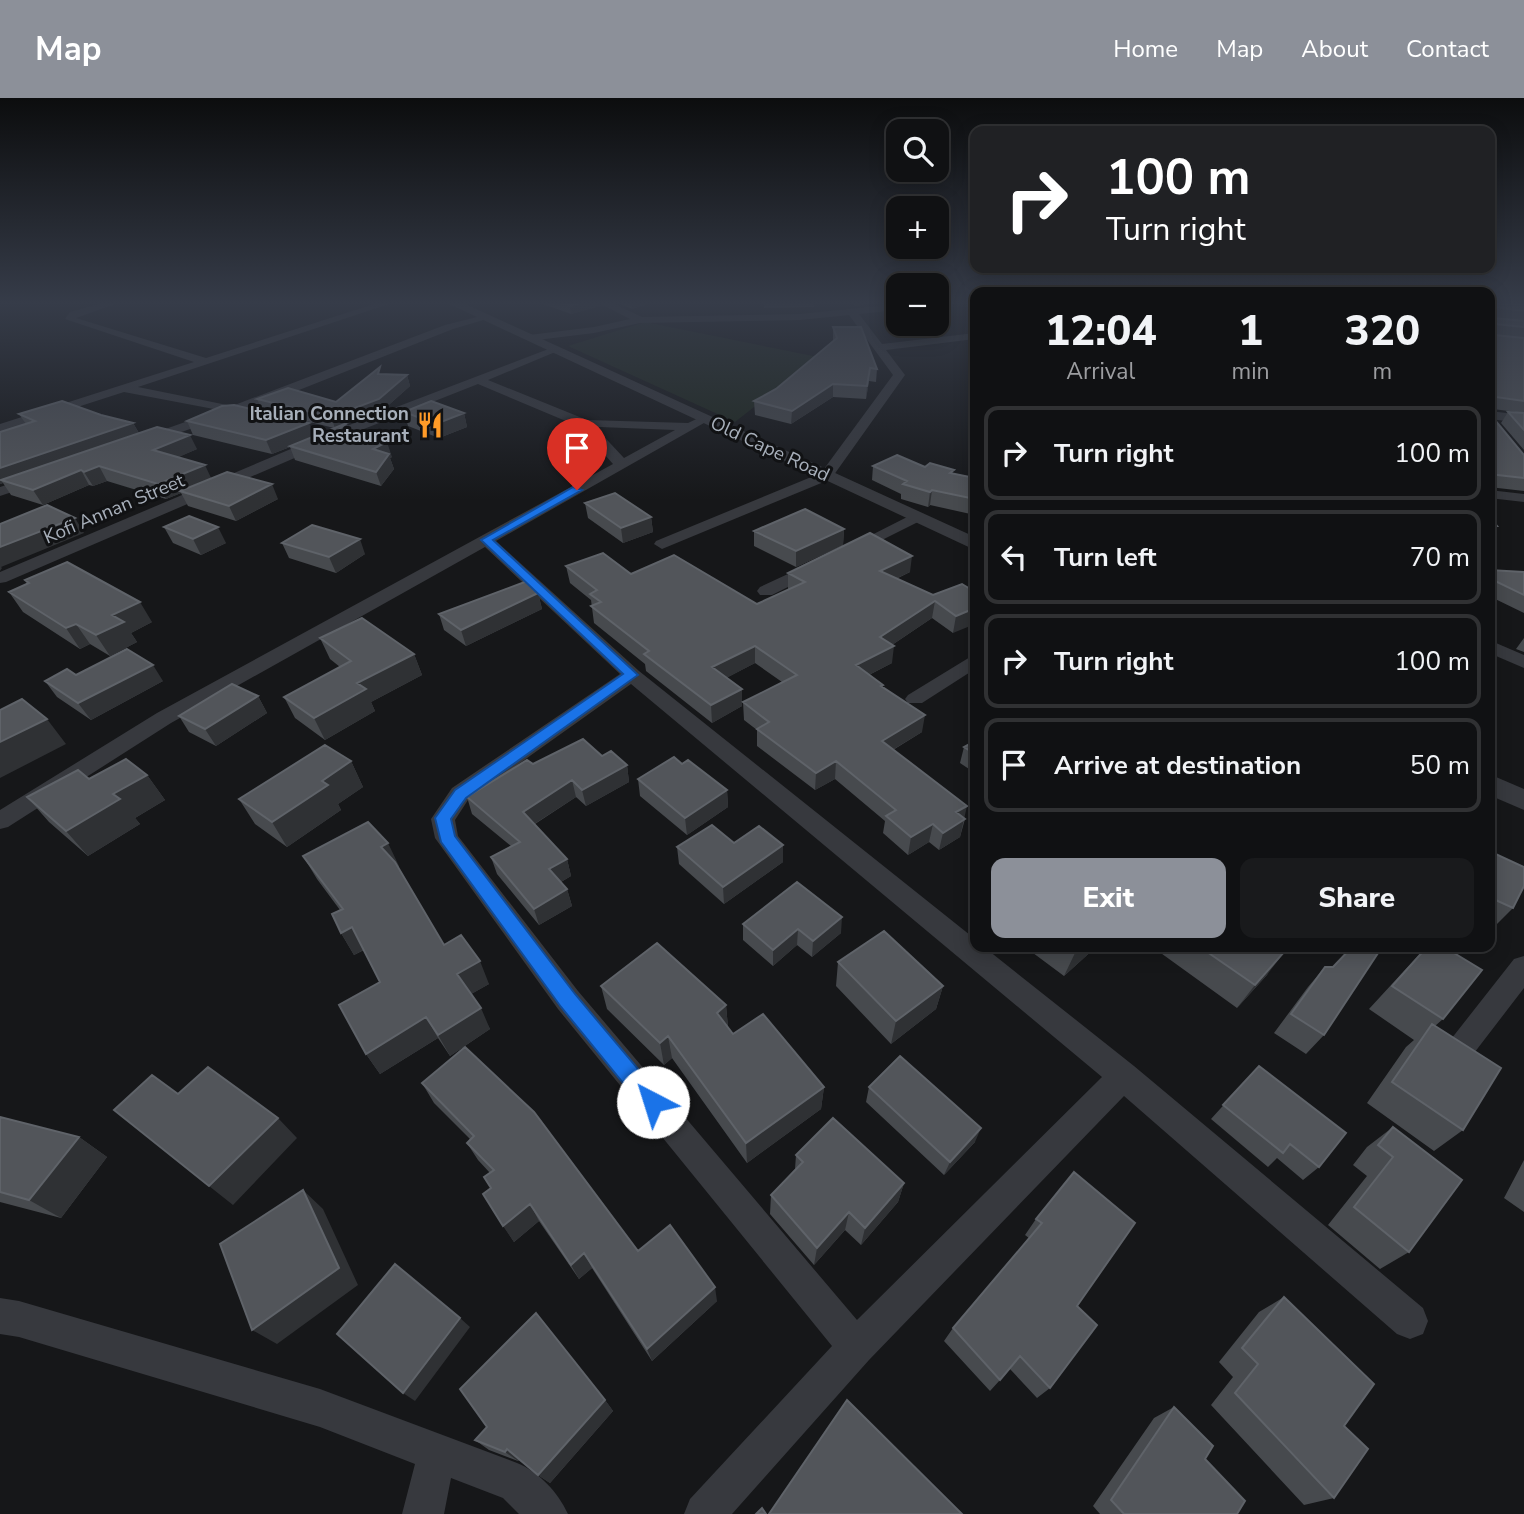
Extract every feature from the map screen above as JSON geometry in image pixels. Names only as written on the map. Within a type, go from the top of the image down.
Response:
[{"type":"street","points":[[0,428],[184,368]]},
{"type":"street","points":[[129,446],[342,368]]},
{"type":"street","name":"Kofi Annan Street","points":[[0,579],[335,435],[509,368]]},
{"type":"street","name":"Old Cape Road","points":[[590,368],[697,423],[826,476],[970,542]]},
{"type":"street","points":[[662,544],[826,476],[900,376],[894,368]]},
{"type":"street","points":[[478,380],[585,424],[622,465]]},
{"type":"street","points":[[125,389],[258,416]]},
{"type":"street","points":[[1495,422],[1524,419]]},
{"type":"street","points":[[585,424],[697,423]]},
{"type":"street","points":[[0,821],[164,718],[697,423]]},
{"type":"street","points":[[310,429],[335,435]]},
{"type":"street","points":[[0,492],[52,474]]},
{"type":"street","points":[[1495,495],[1524,498]]},
{"type":"street","points":[[766,591],[916,517]]},
{"type":"street","points":[[486,540],[632,675],[970,950]]},
{"type":"street","points":[[1495,649],[1524,662]]},
{"type":"street","points":[[915,698],[970,663]]},
{"type":"street","points":[[632,675],[460,794],[443,818],[447,838],[568,1000],[856,1347]]},
{"type":"street","points":[[1495,786],[1523,798]]},
{"type":"street","points":[[972,952],[1124,1076],[1410,1321]]},
{"type":"street","points":[[1458,1052],[1524,967]]},
{"type":"street","points":[[705,1514],[856,1347],[1124,1076]]},
{"type":"street","points":[[0,1316],[19,1319],[320,1408],[517,1483],[547,1514]]},
{"type":"street","points":[[423,1514],[437,1453]]},
{"type":"shaded area","points":[[617,368],[804,368],[735,422]]},
{"type":"building","points":[[379,368],[378,374],[407,375],[379,399],[331,417],[257,399],[288,388],[336,402]]},
{"type":"building","points":[[801,368],[870,368],[867,386],[833,384],[792,411],[754,401],[776,389]]},
{"type":"building","points":[[1495,368],[1524,368],[1524,401],[1496,397]]},
{"type":"building","points":[[62,401],[133,423],[0,468],[0,432],[35,421],[19,414]]},
{"type":"building","points":[[431,401],[464,413],[436,424],[404,412]]},
{"type":"building","points":[[234,405],[309,423],[266,440],[187,421],[222,406]]},
{"type":"building","points":[[1508,412],[1524,413],[1524,430]]},
{"type":"building","points":[[1495,420],[1524,455],[1524,478],[1495,475]]},
{"type":"building","points":[[347,423],[322,443],[355,430],[387,442],[373,449],[389,454],[376,472],[290,446]]},
{"type":"building","points":[[157,427],[190,435],[153,450],[205,465],[158,484],[99,466],[84,472],[81,470],[33,490],[1,480]]},
{"type":"building","points":[[897,455],[925,467],[930,463],[954,470],[950,473],[970,477],[970,498],[932,490],[930,492],[903,484],[907,481],[873,466]]},
{"type":"building","points":[[227,472],[272,484],[229,506],[180,491]]},
{"type":"building","points":[[615,493],[651,517],[621,528],[585,503]]},
{"type":"building","points":[[47,505],[75,518],[0,547],[0,524]]},
{"type":"building","points":[[805,509],[844,529],[796,551],[754,531]]},
{"type":"building","points":[[189,516],[218,527],[193,539],[164,527]]},
{"type":"building","points":[[312,525],[360,539],[329,557],[282,543]]},
{"type":"building","points":[[870,533],[912,556],[880,571],[933,595],[962,584],[970,589],[970,610],[956,616],[935,601],[880,637],[894,646],[856,665],[883,685],[881,686],[925,715],[882,741],[967,806],[956,812],[965,819],[943,833],[933,824],[911,837],[886,816],[896,810],[836,761],[816,773],[757,729],[769,722],[743,702],[797,675],[755,646],[712,667],[742,689],[711,705],[644,654],[649,651],[591,606],[601,602],[590,594],[597,590],[566,566],[603,553],[631,574],[674,555],[757,604],[805,582],[788,573]]},
{"type":"building","points":[[67,562],[140,602],[112,615],[124,622],[96,635],[76,624],[66,628],[9,592],[29,583],[25,580]]},
{"type":"building","points":[[1495,570],[1524,572],[1524,595],[1495,581]]},
{"type":"building","points":[[530,580],[538,593],[461,630],[439,614]]},
{"type":"building","points":[[362,618],[414,654],[357,683],[366,689],[314,718],[284,697],[351,661],[320,638]]},
{"type":"building","points":[[127,649],[153,665],[78,703],[45,681],[67,669],[76,675]]},
{"type":"building","points":[[232,684],[258,696],[205,729],[179,716]]},
{"type":"building","points":[[22,699],[47,719],[0,742],[0,710]]},
{"type":"building","points":[[583,739],[602,756],[611,751],[627,765],[582,790],[572,780],[523,812],[567,859],[549,869],[567,889],[534,909],[491,857],[520,842],[467,797],[527,760],[533,764]]},
{"type":"building","points":[[325,745],[351,761],[322,781],[328,785],[272,822],[239,799]]},
{"type":"building","points":[[674,757],[682,764],[688,760],[727,790],[685,818],[638,779]]},
{"type":"building","points":[[126,759],[147,775],[113,794],[120,799],[66,831],[27,797],[78,770],[89,779]]},
{"type":"building","points":[[368,822],[388,843],[381,847],[395,862],[444,945],[461,935],[480,961],[457,974],[481,1008],[438,1035],[426,1017],[366,1054],[339,1005],[380,982],[352,927],[341,933],[332,914],[343,909],[303,856]]},
{"type":"building","points":[[712,825],[734,843],[759,826],[783,845],[723,887],[677,847]]},
{"type":"building","points":[[1495,854],[1524,867],[1524,886],[1513,908],[1495,900]]},
{"type":"building","points":[[797,882],[842,917],[813,941],[798,929],[773,950],[743,924]]},
{"type":"building","points":[[884,931],[943,986],[896,1021],[838,962]]},
{"type":"building","points":[[657,943],[726,1005],[717,1013],[733,1034],[763,1014],[824,1087],[746,1143],[668,1036],[660,1043],[601,986]]},
{"type":"building","points":[[1207,952],[1284,952],[1255,985]]},
{"type":"building","points":[[1347,952],[1379,952],[1324,1035],[1291,1014],[1325,967],[1333,967]]},
{"type":"building","points":[[1423,952],[1452,952],[1482,970],[1443,1019],[1392,986]]},
{"type":"building","points":[[1432,1024],[1501,1068],[1463,1130],[1392,1082]]},
{"type":"building","points":[[465,1047],[534,1112],[638,1251],[670,1225],[715,1287],[647,1349],[584,1253],[571,1265],[530,1204],[503,1226],[483,1194],[491,1188],[484,1177],[494,1170],[467,1143],[474,1136],[422,1083]]},
{"type":"building","points":[[900,1056],[981,1128],[950,1162],[869,1087]]},
{"type":"building","points":[[1259,1066],[1346,1133],[1319,1167],[1290,1144],[1283,1153],[1223,1105]]},
{"type":"building","points":[[208,1067],[278,1118],[209,1186],[114,1110],[152,1075],[178,1094]]},
{"type":"building","points":[[0,1117],[79,1137],[29,1200],[0,1192]]},
{"type":"building","points":[[833,1118],[904,1183],[865,1228],[849,1212],[817,1248],[771,1195],[803,1162],[796,1155]]},
{"type":"building","points":[[1393,1127],[1462,1180],[1409,1252],[1354,1207],[1393,1157],[1378,1145]]},
{"type":"building","points":[[1074,1172],[1135,1223],[1077,1306],[1097,1325],[1050,1388],[1020,1356],[1000,1380],[953,1328],[1042,1223],[1036,1219]]},
{"type":"building","points":[[303,1190],[339,1268],[252,1330],[220,1244]]},
{"type":"building","points":[[395,1264],[460,1318],[403,1393],[337,1334]]},
{"type":"building","points":[[1284,1297],[1374,1384],[1344,1426],[1368,1449],[1334,1498],[1235,1393],[1258,1364],[1242,1348]]},
{"type":"building","points":[[536,1313],[605,1400],[538,1475],[507,1449],[505,1452],[475,1440],[487,1427],[460,1389]]},
{"type":"building","points":[[847,1400],[962,1514],[769,1514]]},
{"type":"building","points":[[1174,1407],[1213,1446],[1205,1459],[1245,1501],[1237,1514],[1124,1514],[1111,1500]]},
{"type":"place","name":"Italian Connection Restaurant","points":[[430,425]]},
{"type":"route","points":[[577,490],[486,540],[632,675],[460,794],[443,818],[447,838],[568,1000],[653,1102]]}]
